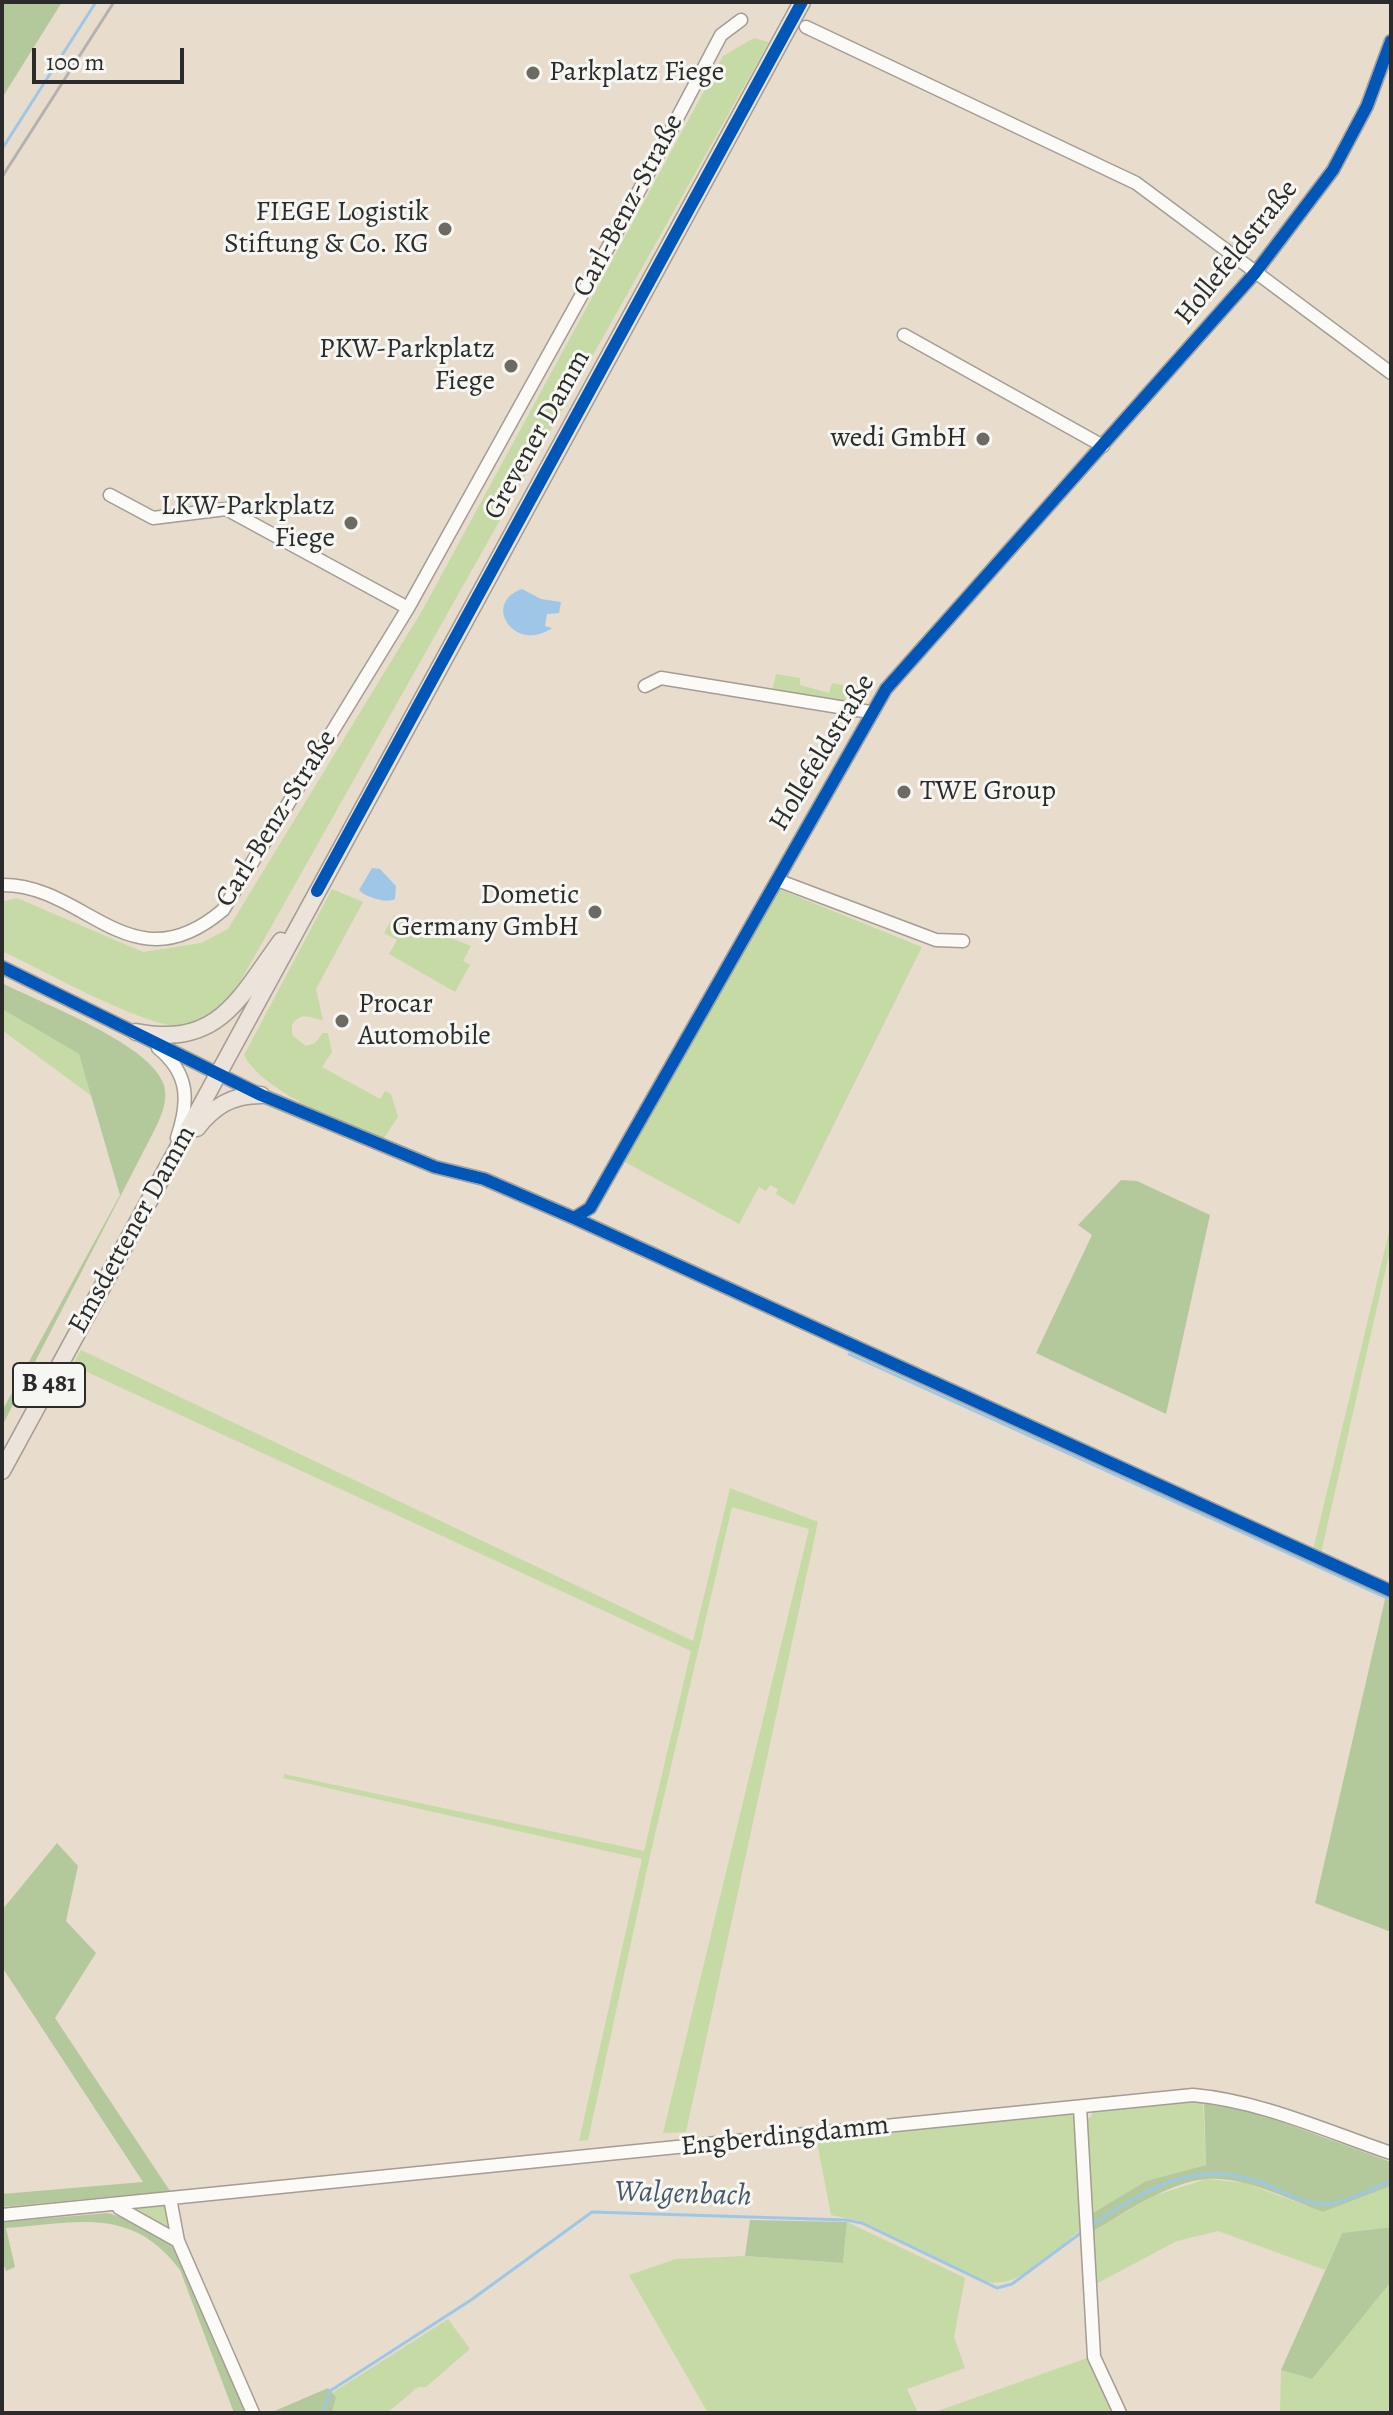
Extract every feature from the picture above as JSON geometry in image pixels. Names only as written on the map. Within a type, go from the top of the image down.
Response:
[{"type":"main road","name":"Grevener Damm","points":[[218,1074],[802,2]]},
{"type":"main road","points":[[136,1032],[174,1038],[200,1030],[223,1016],[317,891]]},
{"type":"main road","name":"Emsdettener Damm","points":[[2,1471],[218,1074]]},
{"type":"main road","points":[[165,1171],[210,1112],[242,1096],[261,1095]]},
{"type":"street","name":"Carl-Benz-Straße","points":[[2,885],[33,890],[136,936],[177,936],[209,922],[223,910],[408,608],[631,206],[721,35],[741,20]]},
{"type":"street","name":"Hollefeldstraße","points":[[806,27],[1136,183],[1255,273]]},
{"type":"street","name":"Hollefeldstraße","points":[[574,1218],[590,1208],[870,712],[969,593],[1255,273],[1333,170],[1367,106],[1391,41]]},
{"type":"street","points":[[1255,273],[1391,373]]},
{"type":"street","points":[[904,335],[1103,446]]},
{"type":"street","points":[[110,495],[153,518],[226,509],[408,608]]},
{"type":"street","name":"Hollefeldstraße","points":[[645,686],[661,678],[870,712]]},
{"type":"street","points":[[777,880],[936,940],[963,941]]},
{"type":"street","points":[[2,967],[261,1095],[435,1167],[476,1175],[574,1218],[1391,1591]]},
{"type":"street","points":[[136,1032],[172,1061],[184,1081],[185,1113],[165,1171]]},
{"type":"street","name":"Engberdingdamm","points":[[2,2215],[1193,2095],[1226,2098],[1391,2153]]},
{"type":"street","points":[[1080,2107],[1094,2357],[1120,2413]]},
{"type":"street","points":[[170,2198],[178,2241],[253,2413]]},
{"type":"street","points":[[117,2204],[178,2241]]},
{"type":"green space","points":[[2,2],[62,2],[2,98]]},
{"type":"green space","points":[[754,38],[769,42],[226,1007],[196,1024],[175,1026],[157,1022],[112,1005],[2,951],[2,902],[17,898],[143,952],[201,943],[228,929],[423,609],[723,56]]},
{"type":"green space","points":[[776,674],[800,678],[800,685],[829,693],[832,683],[859,688],[865,704],[772,691]]},
{"type":"green space","points":[[776,888],[922,947],[794,1205],[776,1194],[778,1189],[770,1185],[766,1191],[759,1187],[739,1224],[625,1162]]},
{"type":"green space","points":[[332,889],[363,902],[316,989],[323,1020],[300,1017],[292,1025],[292,1035],[306,1046],[315,1043],[323,1033],[328,1033],[332,1052],[322,1067],[380,1099],[385,1091],[391,1094],[398,1117],[383,1139],[327,1116],[286,1094],[254,1068],[244,1055]]},
{"type":"green space","points":[[394,915],[471,946],[463,961],[470,965],[455,992],[389,954],[397,940],[384,933]]},
{"type":"green space","points":[[2,983],[93,1026],[139,1055],[155,1070],[164,1085],[165,1096],[156,1127],[2,1426],[2,1411],[120,1195],[79,1054],[2,1009]]},
{"type":"green space","points":[[2,1009],[79,1054],[93,1097],[2,1030]]},
{"type":"green space","points":[[1121,1180],[1137,1181],[1210,1215],[1166,1414],[1036,1353],[1092,1235],[1078,1225]]},
{"type":"green space","points":[[1391,1223],[1391,1246],[1321,1553],[1313,1550]]},
{"type":"green space","points":[[81,1350],[693,1641],[730,1488],[818,1522],[686,2132],[663,2133],[809,1529],[732,1507],[649,1860],[588,2140],[579,2141],[642,1859],[283,1778],[284,1774],[644,1851],[691,1651],[72,1365]]},
{"type":"green space","points":[[1386,1595],[1391,1597],[1391,1932],[1315,1903]]},
{"type":"green space","points":[[57,1843],[78,1866],[66,1921],[96,1953],[55,2018],[170,2191],[2,2207],[2,2194],[143,2182],[2,1967],[2,1910]]},
{"type":"green space","points":[[1203,2101],[1206,2165],[1146,2181],[1095,2212],[1088,2206],[1085,2124],[1095,2110]]},
{"type":"green space","points":[[1204,2101],[1233,2104],[1391,2162],[1391,2186],[1323,2212],[1237,2181],[1193,2181],[1162,2192],[1089,2234],[1088,2216],[1146,2181],[1206,2165]]},
{"type":"green space","points":[[1067,2111],[1078,2120],[1083,2228],[1023,2275],[996,2283],[983,2281],[861,2221],[831,2215],[816,2137]]},
{"type":"green space","points":[[1207,2179],[1245,2183],[1323,2212],[1391,2186],[1391,2227],[1342,2233],[1325,2270],[1218,2231],[1177,2241],[1092,2286],[1089,2234],[1153,2196]]},
{"type":"green space","points":[[167,2203],[175,2235],[127,2207]]},
{"type":"green space","points":[[108,2213],[147,2225],[181,2254],[250,2413],[234,2413],[180,2270],[162,2249],[142,2235],[101,2223],[6,2228],[15,2267],[6,2271],[2,2261],[2,2222]]},
{"type":"green space","points":[[750,2220],[847,2222],[843,2263],[745,2256]]},
{"type":"green space","points":[[847,2222],[965,2278],[954,2337],[965,2368],[907,2389],[918,2413],[708,2413],[629,2275],[676,2259],[745,2256],[843,2263]]},
{"type":"green space","points":[[1391,2227],[1391,2282],[1312,2379],[1281,2370],[1342,2233]]},
{"type":"green space","points":[[1391,2282],[1391,2413],[1280,2413],[1281,2370],[1312,2379]]},
{"type":"green space","points":[[448,2319],[470,2349],[426,2387],[418,2387],[387,2413],[332,2413],[336,2397],[332,2393]]},
{"type":"green space","points":[[1090,2357],[1117,2413],[932,2413]]},
{"type":"green space","points":[[328,2388],[336,2397],[332,2413],[270,2413]]},
{"type":"water","points":[[522,589],[541,599],[561,602],[559,613],[547,614],[545,626],[552,628],[526,635],[508,624],[504,605],[510,596]]},
{"type":"water","points":[[372,868],[380,869],[396,886],[395,899],[376,899],[359,890]]},
{"type":"waterway","points":[[2,149],[96,2]]},
{"type":"waterway","points":[[849,1354],[1391,1600]]},
{"type":"waterway","name":"Walgenbach","points":[[1095,2223],[1154,2188],[1195,2175],[1238,2176],[1319,2204],[1351,2198],[1391,2181]]},
{"type":"waterway","name":"Walgenbach","points":[[323,2413],[330,2391],[471,2300],[592,2212],[862,2223],[997,2288],[1012,2284],[1082,2232]]},
{"type":"railway","points":[[2,177],[114,2]]},
{"type":"cycle path","points":[[317,891],[802,2]]},
{"type":"cycle path","points":[[574,1218],[590,1208],[886,689],[1255,273],[1333,170],[1367,106],[1391,41]]},
{"type":"cycle path","points":[[2,967],[261,1095],[435,1167],[484,1179],[574,1218],[1391,1591]]},
{"type":"place","name":"Parkplatz Fiege","points":[[533,73]]},
{"type":"place","name":"FIEGE Logistik Stiftung & Co. KG","points":[[445,229]]},
{"type":"place","name":"PKW-Parkplatz Fiege","points":[[511,366]]},
{"type":"place","name":"wedi GmbH","points":[[983,439]]},
{"type":"place","name":"LKW-Parkplatz Fiege","points":[[351,523]]},
{"type":"place","name":"TWE Group","points":[[904,792]]},
{"type":"place","name":"Dometic Germany GmbH","points":[[595,912]]},
{"type":"place","name":"Procar Automobile","points":[[342,1021]]}]
